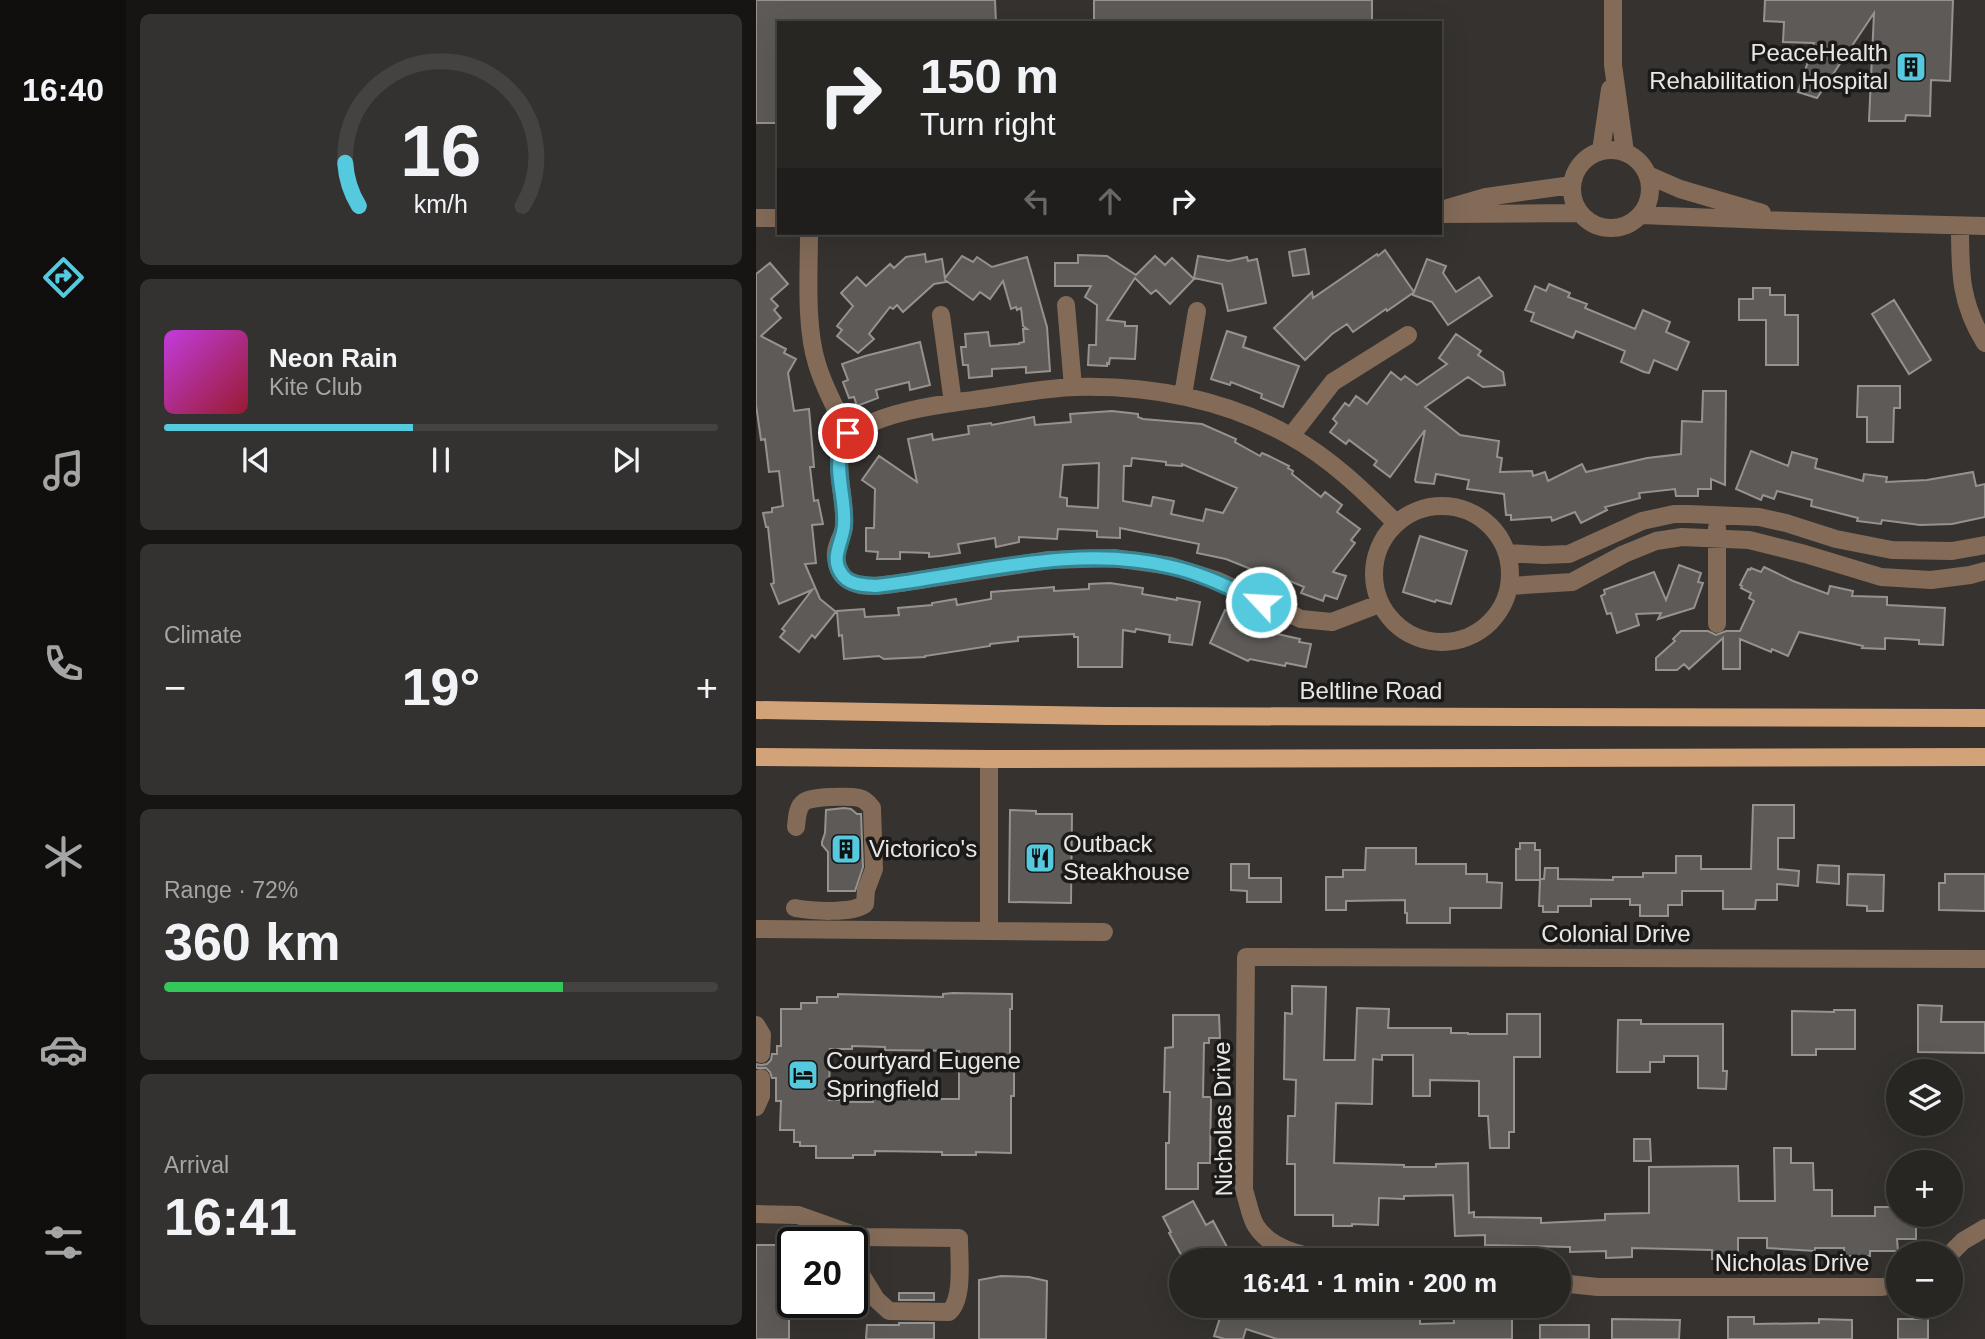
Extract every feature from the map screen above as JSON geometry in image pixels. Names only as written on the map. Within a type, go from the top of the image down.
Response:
[{"type":"main road","name":"Beltline Road","points":[[756,710],[1106,716],[1985,718]]},
{"type":"main road","points":[[756,757],[1985,757]]},
{"type":"street","points":[[1613,0],[1614,65],[1625,152]]},
{"type":"street","points":[[1601,151],[1614,65]]},
{"type":"street","points":[[1601,151],[1625,152],[1643,165],[1648,175],[1648,203],[1632,222],[1621,227],[1599,226],[1580,213],[1572,195],[1575,173],[1590,155],[1601,151]]},
{"type":"street","points":[[1648,175],[1680,188],[1793,221]]},
{"type":"street","points":[[1442,211],[1486,197],[1572,185]]},
{"type":"street","points":[[1442,212],[1580,213]]},
{"type":"street","points":[[1640,215],[1985,226]]},
{"type":"street","points":[[756,218],[777,218]]},
{"type":"street","points":[[1960,226],[1959,269],[1963,291],[1985,343]]},
{"type":"street","points":[[809,235],[809,314],[816,360],[825,387],[848,433]]},
{"type":"street","points":[[1066,305],[1073,387]]},
{"type":"street","points":[[1184,395],[1197,310]]},
{"type":"street","points":[[941,315],[953,403]]},
{"type":"street","points":[[1291,436],[1334,382],[1408,335]]},
{"type":"street","points":[[1380,604],[1332,622],[1301,619],[1216,580],[1171,566],[1114,558],[1049,560],[876,586],[850,582],[842,576],[836,553],[844,527],[840,450],[848,433],[884,417],[953,403],[1073,387],[1184,395],[1250,417],[1291,436],[1336,467],[1396,523]]},
{"type":"street","points":[[1426,508],[1460,508],[1480,517],[1497,533],[1507,553],[1510,586],[1503,607],[1490,624],[1472,636],[1451,642],[1429,642],[1409,635],[1392,622],[1380,604],[1373,583],[1374,561],[1382,540],[1396,523],[1415,511],[1426,508]]},
{"type":"street","points":[[1507,553],[1569,554],[1642,522],[1674,514],[1759,517],[1836,539],[1892,550],[1952,551],[1985,545]]},
{"type":"street","points":[[1717,624],[1719,514]]},
{"type":"street","points":[[1510,586],[1572,582],[1624,554],[1656,541],[1682,537],[1749,540],[1881,577],[1931,580],[1985,571]]},
{"type":"street","points":[[989,759],[989,931]]},
{"type":"street","points":[[795,908],[855,909],[865,904],[866,890],[874,869],[872,808],[859,798],[813,798],[802,803],[796,827]]},
{"type":"street","points":[[756,929],[1104,932]]},
{"type":"street","name":"Colonial Drive","points":[[1246,957],[1985,959]]},
{"type":"street","name":"Nicholas Drive","points":[[1246,957],[1244,1190],[1256,1226],[1280,1248]]},
{"type":"street","points":[[756,1025],[762,1035],[761,1054]]},
{"type":"street","points":[[756,1107],[761,1097],[761,1078]]},
{"type":"street","points":[[756,1214],[798,1215],[821,1227]]},
{"type":"street","points":[[1963,1241],[1985,1228]]},
{"type":"street","points":[[868,1237],[959,1238],[959,1293],[956,1306],[949,1312],[889,1311],[868,1286]]},
{"type":"street","name":"Nicholas Drive","points":[[1571,1284],[1598,1287],[1886,1286]]},
{"type":"building","points":[[756,0],[995,0],[996,21],[777,21],[777,123],[756,123]]},
{"type":"building","points":[[1094,0],[1372,0],[1372,21],[1094,21]]},
{"type":"building","name":"PeaceHealth Rehabilitation Hospital","points":[[1765,0],[1953,0],[1950,81],[1931,80],[1930,116],[1906,115],[1905,121],[1869,121],[1874,13],[1817,98],[1798,92],[1814,43],[1783,42],[1784,22],[1764,21]]},
{"type":"building","points":[[1305,249],[1309,274],[1293,276],[1289,252]]},
{"type":"building","points":[[1385,250],[1414,292],[1427,259],[1446,266],[1443,273],[1456,292],[1479,277],[1492,296],[1448,325],[1432,302],[1413,293],[1353,332],[1347,324],[1332,334],[1305,360],[1274,328],[1312,292],[1313,298]]},
{"type":"building","points":[[925,254],[926,262],[942,259],[945,278],[962,256],[973,262],[977,257],[992,267],[1027,257],[1047,327],[1050,371],[1026,373],[1026,367],[992,369],[992,376],[969,378],[968,365],[963,365],[961,347],[966,347],[965,334],[988,332],[990,346],[1024,342],[1023,329],[1027,329],[1023,326],[1021,308],[1011,309],[1003,281],[990,299],[980,292],[973,300],[945,280],[946,282],[934,284],[903,312],[897,305],[893,309],[890,307],[869,334],[874,339],[858,353],[837,336],[842,330],[837,326],[853,306],[841,293],[857,277],[866,286],[890,264],[894,268],[906,257]]},
{"type":"building","points":[[1078,255],[1107,256],[1136,275],[1155,256],[1165,265],[1172,258],[1194,279],[1170,304],[1156,290],[1151,294],[1135,278],[1107,320],[1125,322],[1125,326],[1137,326],[1135,359],[1110,358],[1107,366],[1088,365],[1089,345],[1096,345],[1097,305],[1085,297],[1091,286],[1055,286],[1055,263],[1078,263]]},
{"type":"building","points":[[1198,256],[1229,261],[1247,257],[1248,261],[1257,259],[1266,303],[1228,311],[1222,284],[1194,278]]},
{"type":"building","points":[[770,263],[788,284],[771,299],[778,306],[774,310],[781,318],[761,336],[786,349],[784,353],[796,359],[788,373],[794,411],[809,409],[814,467],[810,467],[814,501],[818,500],[823,524],[812,525],[816,563],[805,564],[820,599],[836,612],[815,638],[812,635],[799,652],[780,637],[785,631],[782,629],[812,590],[779,604],[771,584],[774,583],[768,527],[763,513],[783,506],[779,471],[769,472],[765,439],[761,440],[756,405],[756,274]]},
{"type":"building","points":[[1549,284],[1570,293],[1568,297],[1587,304],[1585,308],[1635,329],[1643,310],[1670,322],[1666,332],[1689,342],[1677,370],[1654,360],[1649,373],[1644,372],[1621,362],[1625,351],[1576,331],[1573,338],[1531,321],[1534,313],[1525,310],[1535,286],[1546,291]]},
{"type":"building","points":[[1753,288],[1770,288],[1770,295],[1785,295],[1785,315],[1798,315],[1798,365],[1766,365],[1766,320],[1739,320],[1739,299],[1753,299]]},
{"type":"building","points":[[1894,300],[1931,360],[1909,374],[1872,314]]},
{"type":"building","points":[[1227,331],[1246,337],[1243,347],[1299,366],[1283,407],[1261,398],[1262,394],[1231,382],[1230,385],[1211,379]]},
{"type":"building","points":[[1456,334],[1481,351],[1478,355],[1503,372],[1505,385],[1483,387],[1468,377],[1425,407],[1460,435],[1499,441],[1497,457],[1502,458],[1500,472],[1532,471],[1533,476],[1545,472],[1548,481],[1582,464],[1586,472],[1647,458],[1681,454],[1682,421],[1702,422],[1703,391],[1726,391],[1725,485],[1711,479],[1711,489],[1698,489],[1698,496],[1676,496],[1675,489],[1639,493],[1640,498],[1605,507],[1607,510],[1581,523],[1575,512],[1552,521],[1551,517],[1511,520],[1511,515],[1506,515],[1504,494],[1467,489],[1469,480],[1436,474],[1434,484],[1416,482],[1425,430],[1390,477],[1374,465],[1377,461],[1349,440],[1346,444],[1330,432],[1337,423],[1333,419],[1345,403],[1349,406],[1356,396],[1367,404],[1391,372],[1401,380],[1405,376],[1417,385],[1447,364],[1439,358]]},
{"type":"building","points":[[920,342],[930,385],[910,390],[909,382],[876,390],[878,398],[857,406],[854,397],[849,398],[843,382],[848,380],[842,364]]},
{"type":"building","points":[[1858,386],[1900,386],[1900,408],[1894,408],[1893,442],[1867,442],[1867,417],[1857,417]]},
{"type":"building","points":[[1112,411],[1138,414],[1138,417],[1143,419],[1202,424],[1236,439],[1235,442],[1260,456],[1262,453],[1289,466],[1292,474],[1321,497],[1325,492],[1342,505],[1337,512],[1360,529],[1351,540],[1355,543],[1333,572],[1346,576],[1337,599],[1325,595],[1323,601],[1301,593],[1304,587],[1260,568],[1258,572],[1226,559],[1197,553],[1199,544],[1120,528],[1120,538],[1097,537],[1097,531],[1058,529],[1057,539],[1019,537],[1019,542],[996,547],[995,538],[958,544],[960,553],[929,557],[929,553],[900,552],[900,559],[877,559],[878,552],[866,551],[866,528],[874,528],[875,489],[862,480],[879,456],[917,482],[908,439],[932,434],[933,440],[969,434],[968,426],[992,425],[1034,417],[1035,425],[1071,422],[1070,414]],"holes":[[[1132,458],[1166,462],[1166,465],[1182,464],[1237,488],[1223,513],[1206,509],[1203,521],[1171,514],[1174,501],[1153,497],[1151,506],[1123,501],[1124,466],[1131,466]],[[1099,463],[1098,508],[1067,506],[1067,498],[1060,497],[1063,465]]]},
{"type":"building","points":[[1751,451],[1788,466],[1792,452],[1817,459],[1815,468],[1863,481],[1864,474],[1887,477],[1886,482],[1927,480],[1973,472],[1976,486],[1985,484],[1985,517],[1952,524],[1920,525],[1882,520],[1881,524],[1857,521],[1858,518],[1811,506],[1812,500],[1777,491],[1774,499],[1763,495],[1761,500],[1736,489]]},
{"type":"building","points":[[1420,536],[1467,551],[1451,604],[1403,592]]},
{"type":"building","points":[[1679,565],[1701,573],[1698,582],[1703,583],[1694,608],[1658,619],[1661,613],[1636,614],[1639,625],[1617,633],[1611,613],[1607,614],[1601,596],[1605,594],[1604,590],[1654,572],[1666,600]]},
{"type":"building","points":[[1764,567],[1828,594],[1830,586],[1853,591],[1852,596],[1887,597],[1887,605],[1945,608],[1943,645],[1885,638],[1885,649],[1862,648],[1863,646],[1799,632],[1788,656],[1740,639],[1740,669],[1723,669],[1723,638],[1689,669],[1684,664],[1677,670],[1656,670],[1656,658],[1675,641],[1673,639],[1681,631],[1708,631],[1716,635],[1726,631],[1740,631],[1754,601],[1749,598],[1751,593],[1740,585],[1748,569],[1761,572]]},
{"type":"building","points":[[1110,583],[1143,588],[1142,594],[1200,602],[1192,645],[1169,642],[1170,635],[1136,629],[1135,632],[1123,630],[1122,667],[1078,667],[1078,637],[1074,637],[1074,634],[1018,637],[1018,641],[925,657],[884,659],[879,656],[844,659],[837,611],[864,609],[865,617],[899,615],[898,608],[932,605],[956,599],[957,605],[991,599],[991,592],[1054,587],[1054,591],[1089,589],[1089,584]]},
{"type":"building","points":[[1225,610],[1273,633],[1311,644],[1306,667],[1250,659],[1248,661],[1210,643]]},
{"type":"building","points":[[1753,805],[1794,805],[1794,838],[1778,838],[1778,869],[1799,871],[1798,886],[1777,884],[1777,900],[1756,900],[1755,909],[1723,909],[1723,891],[1682,891],[1682,905],[1668,905],[1668,916],[1640,916],[1640,905],[1630,905],[1630,899],[1591,899],[1591,906],[1558,906],[1558,912],[1543,912],[1543,906],[1539,906],[1540,880],[1516,880],[1516,849],[1520,849],[1520,843],[1535,843],[1535,850],[1540,850],[1540,879],[1544,879],[1545,868],[1558,868],[1558,879],[1613,880],[1613,877],[1643,877],[1643,873],[1676,873],[1676,856],[1701,856],[1701,869],[1751,869]]},
{"type":"building","name":"Victorico's","points":[[844,808],[861,814],[863,867],[855,891],[828,891],[828,852],[822,845],[826,810]]},
{"type":"building","name":"Outback Steakhouse","points":[[1010,810],[1036,811],[1036,814],[1072,814],[1071,903],[1009,902]]},
{"type":"building","points":[[1366,848],[1416,848],[1416,864],[1466,864],[1466,874],[1487,874],[1487,882],[1502,883],[1501,908],[1450,908],[1450,923],[1407,923],[1405,900],[1346,901],[1346,910],[1326,910],[1326,877],[1343,877],[1343,870],[1365,870]]},
{"type":"building","points":[[1231,864],[1249,864],[1249,878],[1281,878],[1281,902],[1247,902],[1247,891],[1231,890]]},
{"type":"building","points":[[1818,865],[1839,866],[1839,884],[1817,882]]},
{"type":"building","points":[[1848,874],[1884,875],[1883,911],[1867,911],[1867,906],[1847,905]]},
{"type":"building","points":[[1945,874],[1985,874],[1985,911],[1939,910],[1939,883],[1945,883]]},
{"type":"building","points":[[1292,986],[1326,987],[1324,1060],[1355,1060],[1357,1008],[1389,1009],[1388,1028],[1451,1028],[1451,1033],[1468,1034],[1507,1034],[1507,1014],[1540,1014],[1540,1057],[1514,1057],[1514,1132],[1509,1132],[1509,1148],[1490,1148],[1488,1116],[1479,1116],[1479,1081],[1430,1080],[1430,1096],[1413,1096],[1413,1055],[1382,1055],[1382,1060],[1373,1059],[1372,1104],[1336,1103],[1334,1163],[1436,1167],[1436,1164],[1468,1163],[1469,1213],[1474,1212],[1474,1217],[1541,1218],[1541,1223],[1605,1220],[1605,1214],[1649,1213],[1649,1167],[1738,1166],[1739,1201],[1775,1201],[1774,1148],[1791,1148],[1791,1163],[1813,1163],[1814,1190],[1832,1190],[1832,1216],[1875,1216],[1875,1207],[1886,1207],[1886,1227],[1916,1227],[1916,1239],[1886,1241],[1886,1251],[1870,1251],[1870,1256],[1844,1256],[1844,1248],[1815,1248],[1815,1251],[1767,1248],[1767,1238],[1738,1238],[1738,1259],[1712,1259],[1712,1250],[1632,1248],[1632,1257],[1606,1258],[1606,1251],[1571,1252],[1570,1247],[1485,1245],[1485,1235],[1455,1236],[1453,1195],[1379,1198],[1378,1225],[1333,1226],[1333,1215],[1295,1215],[1295,1164],[1287,1164],[1288,1116],[1295,1116],[1296,1080],[1284,1079],[1285,1013],[1292,1014]]},
{"type":"building","name":"Courtyard Eugene Springfield","points":[[838,994],[943,997],[943,994],[1012,994],[1010,1054],[1014,1054],[1014,1096],[1011,1096],[1011,1153],[942,1155],[942,1152],[875,1151],[875,1155],[853,1155],[853,1158],[816,1158],[816,1146],[800,1146],[800,1142],[794,1142],[794,1130],[780,1130],[781,1101],[776,1101],[776,1078],[772,1078],[766,1068],[756,1068],[756,1064],[767,1064],[772,1054],[777,1054],[777,1046],[781,1046],[781,1009],[801,1009],[801,1003],[817,1003],[817,997],[838,997]],"holes":[[[852,1046],[885,1047],[885,1050],[959,1051],[959,1099],[873,1099],[873,1102],[829,1100],[830,1049],[852,1049]]]},
{"type":"building","points":[[1918,1005],[1942,1006],[1941,1022],[1985,1022],[1985,1053],[1918,1052]]},
{"type":"building","points":[[1855,1010],[1855,1049],[1816,1049],[1816,1055],[1792,1055],[1792,1011]]},
{"type":"building","points":[[1173,1015],[1219,1015],[1220,1038],[1209,1038],[1209,1043],[1204,1043],[1203,1097],[1211,1097],[1210,1163],[1198,1163],[1198,1189],[1166,1189],[1170,1092],[1164,1092],[1165,1048],[1173,1047]]},
{"type":"building","points":[[1618,1020],[1641,1020],[1641,1024],[1723,1024],[1723,1071],[1727,1071],[1726,1089],[1698,1088],[1698,1056],[1664,1056],[1664,1062],[1650,1062],[1650,1072],[1617,1072]]},
{"type":"building","points":[[1634,1139],[1650,1139],[1651,1161],[1634,1161]]},
{"type":"building","points":[[1193,1201],[1206,1225],[1213,1221],[1228,1248],[1177,1248],[1163,1217]]},
{"type":"building","points":[[756,1245],[777,1245],[777,1318],[789,1318],[789,1339],[756,1339]]},
{"type":"building","points":[[1001,1276],[1047,1281],[1046,1339],[979,1339],[979,1280]]},
{"type":"building","points":[[899,1293],[934,1293],[934,1300],[899,1300]]},
{"type":"building","points":[[1728,1317],[1754,1317],[1754,1324],[1819,1323],[1819,1319],[1852,1320],[1852,1339],[1728,1339]]},
{"type":"building","points":[[1220,1318],[1420,1318],[1420,1324],[1454,1323],[1454,1318],[1512,1318],[1512,1339],[1277,1339],[1246,1329],[1243,1339],[1214,1336]]},
{"type":"building","points":[[1612,1319],[1680,1320],[1679,1339],[1612,1339]]},
{"type":"building","points":[[1898,1319],[1928,1319],[1928,1339],[1898,1339]]},
{"type":"building","points":[[934,1323],[934,1339],[866,1339],[867,1325]]},
{"type":"building","points":[[1540,1325],[1589,1325],[1589,1339],[1540,1339]]},
{"type":"place","name":"PeaceHealth Rehabilitation Hospital","points":[[1911,67]]},
{"type":"place","name":"Victorico's","points":[[846,849]]},
{"type":"place","name":"Outback Steakhouse","points":[[1040,858]]},
{"type":"place","name":"Courtyard Eugene Springfield","points":[[803,1075]]},
{"type":"route","points":[[848,433],[840,450],[844,527],[836,553],[842,576],[850,582],[876,586],[1049,560],[1114,558],[1171,566],[1216,580],[1261,602]]}]
